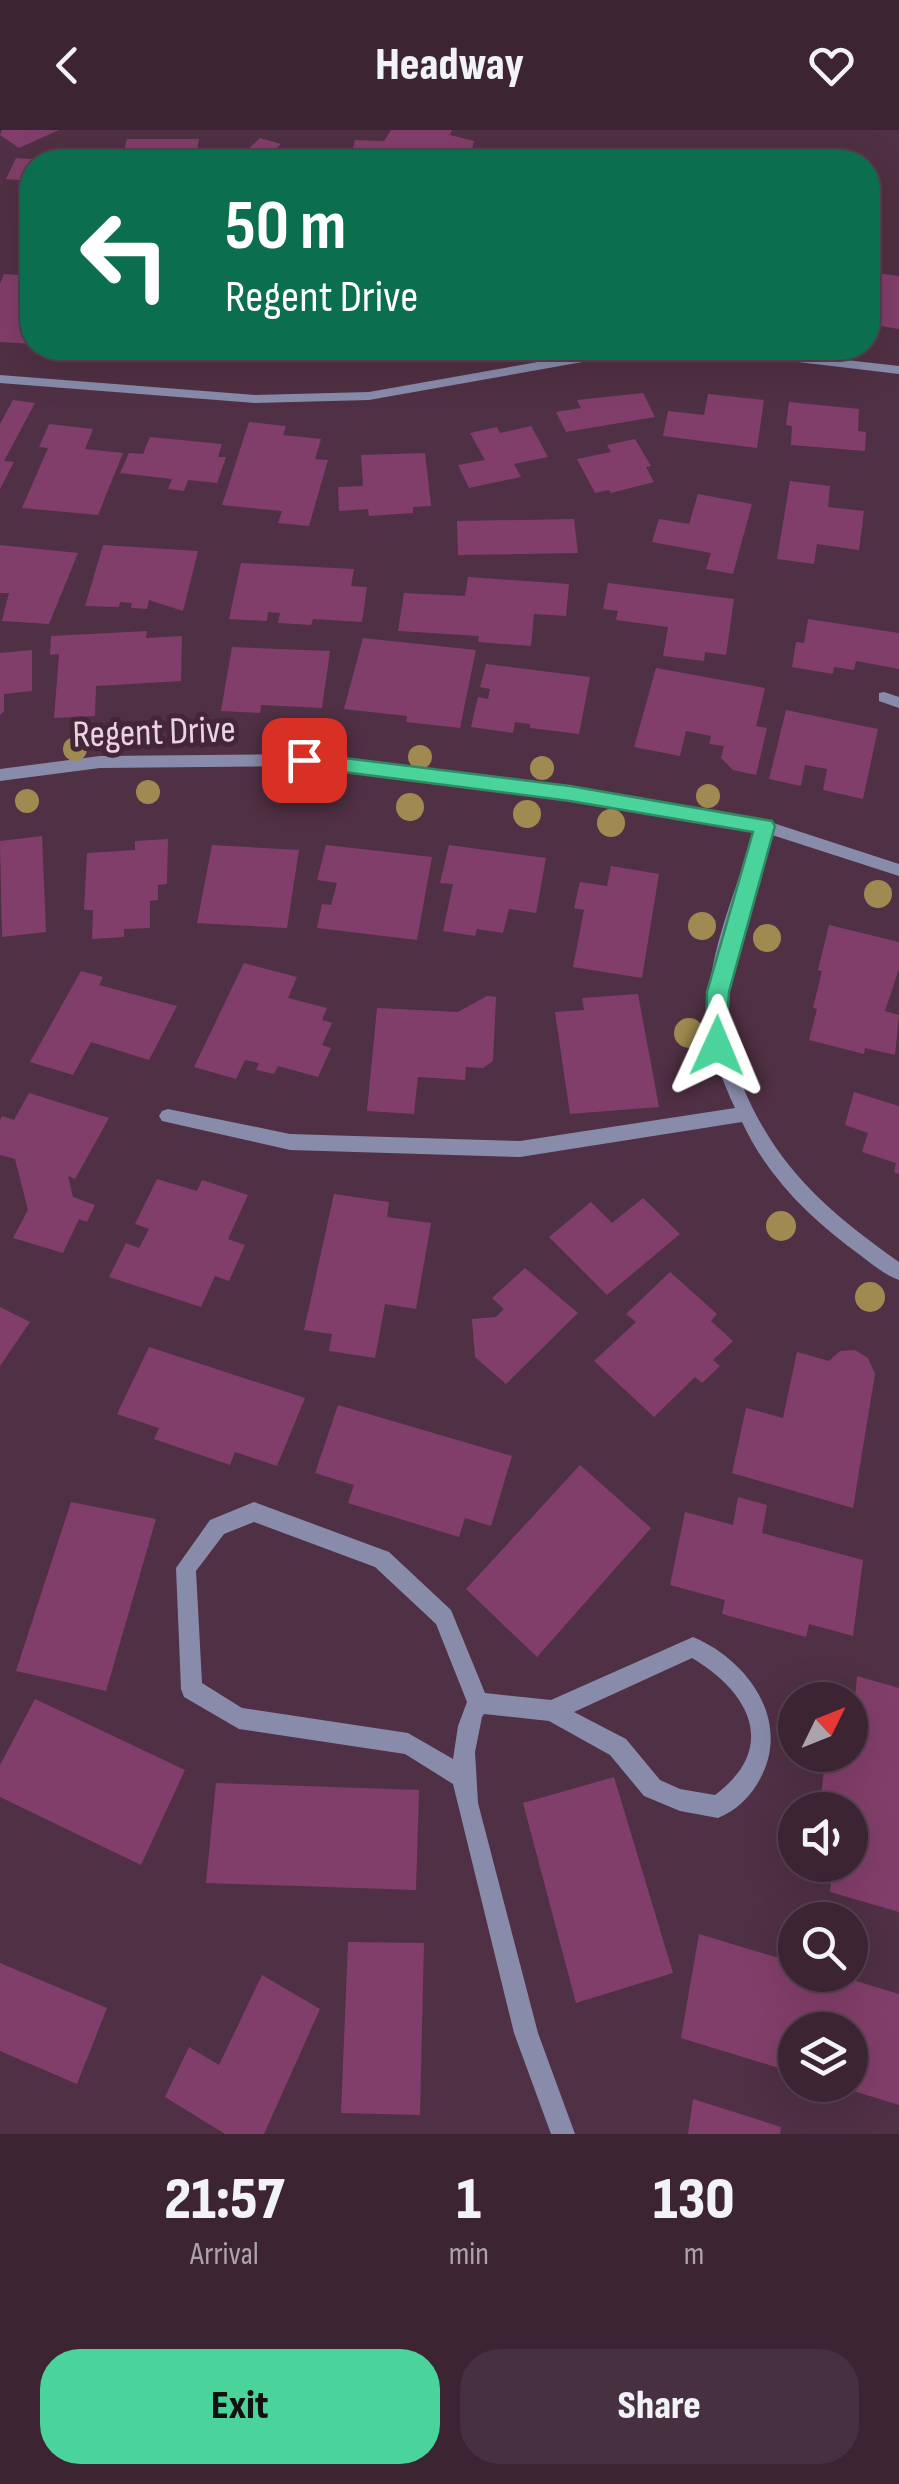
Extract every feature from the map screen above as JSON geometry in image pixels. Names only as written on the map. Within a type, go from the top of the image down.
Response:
[{"type":"street","points":[[0,378],[255,398],[368,396],[571,360]]},
{"type":"street","points":[[814,360],[899,370]]},
{"type":"street","name":"Regent Drive","points":[[0,775],[100,762],[304,760],[570,793],[764,826],[899,870]]},
{"type":"street","points":[[764,826],[718,992],[717,1046],[745,1114],[786,1183],[826,1221],[899,1272]]},
{"type":"street","points":[[168,1116],[290,1142],[520,1149],[745,1114]]},
{"type":"street","points":[[461,1776],[408,1744],[239,1718],[192,1689],[186,1568],[217,1527],[254,1512],[382,1560],[444,1617],[478,1703]]},
{"type":"street","points":[[478,1703],[552,1711],[618,1746],[652,1788],[680,1800],[718,1807],[747,1782],[762,1744],[758,1711],[736,1676],[718,1659],[693,1647],[552,1711]]},
{"type":"street","points":[[478,1703],[472,1713],[461,1776],[526,2033],[562,2134]]},
{"type":"building","points":[[2,130],[59,130],[19,148],[0,135]]},
{"type":"building","points":[[391,130],[452,130],[450,135],[474,141],[472,150],[352,150],[355,140],[384,141]]},
{"type":"building","points":[[260,138],[281,144],[276,149],[279,150],[247,150]]},
{"type":"building","points":[[127,139],[199,139],[197,150],[124,150]]},
{"type":"building","points":[[16,158],[20,158],[20,180],[6,179]]},
{"type":"building","points":[[4,274],[20,275],[20,343],[0,342],[0,284]]},
{"type":"building","points":[[880,274],[899,276],[899,329],[880,326]]},
{"type":"building","points":[[643,393],[655,417],[566,432],[556,412],[581,408],[577,400]]},
{"type":"building","points":[[708,394],[764,400],[757,448],[663,436],[668,411],[704,415]]},
{"type":"building","points":[[13,400],[35,403],[4,461],[14,462],[0,489],[0,424]]},
{"type":"building","points":[[789,402],[859,409],[858,431],[866,432],[865,451],[791,445],[792,426],[786,425]]},
{"type":"building","points":[[249,422],[286,426],[283,435],[321,439],[315,459],[328,460],[309,526],[278,523],[282,511],[222,505]]},
{"type":"building","points":[[49,424],[93,429],[85,449],[123,453],[98,515],[22,508],[48,448],[39,447]]},
{"type":"building","points":[[531,426],[548,457],[514,464],[521,477],[469,488],[458,465],[485,460],[470,433],[497,427],[500,433]]},
{"type":"building","points":[[150,437],[222,444],[218,457],[226,457],[217,483],[188,480],[184,491],[168,489],[172,479],[120,473],[129,453],[143,454]]},
{"type":"building","points":[[635,439],[651,466],[646,467],[654,482],[595,493],[577,459],[611,452],[607,445]]},
{"type":"building","points":[[425,453],[431,506],[413,507],[413,513],[369,516],[368,509],[339,511],[338,487],[363,486],[361,455]]},
{"type":"building","points":[[790,481],[830,486],[828,507],[864,511],[859,550],[817,544],[814,564],[777,559]]},
{"type":"building","points":[[698,494],[752,504],[733,574],[706,569],[711,553],[652,542],[659,519],[689,524]]},
{"type":"building","points":[[574,519],[578,553],[458,555],[457,521]]},
{"type":"building","points":[[0,545],[78,553],[49,624],[2,621],[9,593],[0,593]]},
{"type":"building","points":[[103,545],[198,551],[183,611],[149,600],[147,609],[131,608],[132,603],[120,602],[119,607],[85,606]]},
{"type":"building","points":[[241,563],[354,569],[351,586],[367,587],[362,622],[313,619],[311,625],[278,623],[280,613],[268,612],[267,621],[229,619]]},
{"type":"building","points":[[468,577],[569,584],[566,616],[534,614],[531,646],[478,642],[479,636],[398,631],[404,593],[465,596]]},
{"type":"building","points":[[608,583],[734,599],[726,655],[705,652],[704,661],[663,656],[668,627],[616,620],[618,611],[603,609]]},
{"type":"building","points":[[808,619],[899,633],[899,669],[856,661],[854,670],[834,667],[833,674],[792,667],[796,642],[804,643]]},
{"type":"building","points":[[147,631],[146,638],[182,636],[181,681],[96,686],[95,716],[54,718],[59,654],[50,655],[51,636]]},
{"type":"building","points":[[363,638],[476,650],[460,728],[406,722],[407,716],[344,709]]},
{"type":"building","points":[[232,647],[330,651],[322,708],[261,705],[260,713],[221,711]]},
{"type":"building","points":[[32,650],[32,691],[4,694],[4,711],[0,715],[0,653]]},
{"type":"building","points":[[486,664],[590,677],[579,734],[530,728],[530,724],[515,722],[513,733],[471,727],[478,697],[488,699],[490,689],[480,687]]},
{"type":"building","points":[[656,668],[765,688],[756,726],[767,728],[756,775],[733,770],[721,758],[724,746],[709,744],[711,736],[686,731],[680,756],[634,747]]},
{"type":"building","points":[[786,710],[878,729],[863,799],[823,790],[827,769],[805,765],[801,786],[769,779]]},
{"type":"building","points":[[42,836],[46,932],[2,937],[0,841]]},
{"type":"building","points":[[168,839],[167,884],[158,885],[158,900],[150,901],[150,928],[124,929],[124,937],[92,939],[93,910],[84,910],[87,853],[135,850],[135,841]]},
{"type":"building","points":[[212,845],[299,850],[287,928],[197,923]]},
{"type":"building","points":[[326,845],[432,857],[417,940],[317,928],[322,904],[331,905],[337,883],[317,880]]},
{"type":"building","points":[[449,845],[546,858],[536,913],[509,909],[503,933],[477,929],[475,936],[443,931],[453,884],[440,883]]},
{"type":"building","points":[[611,866],[659,874],[642,978],[573,967],[584,910],[574,908],[580,882],[607,886]]},
{"type":"building","points":[[829,925],[899,942],[899,969],[885,1011],[899,1015],[895,1055],[865,1048],[864,1054],[809,1040],[822,971],[818,970]]},
{"type":"building","points":[[244,963],[297,977],[288,998],[327,1008],[322,1020],[332,1023],[322,1045],[331,1048],[318,1077],[278,1066],[274,1074],[256,1070],[259,1063],[245,1060],[236,1079],[194,1067]]},
{"type":"building","points":[[81,971],[103,977],[99,985],[177,1006],[149,1060],[91,1042],[73,1075],[30,1062]]},
{"type":"building","points":[[638,994],[659,1107],[570,1114],[555,1012],[584,1010],[582,998]]},
{"type":"building","points":[[487,996],[496,997],[493,1061],[483,1068],[466,1067],[465,1080],[418,1077],[414,1114],[367,1111],[377,1008],[458,1012]]},
{"type":"building","points":[[854,1092],[899,1106],[899,1174],[894,1172],[896,1163],[862,1152],[868,1133],[845,1125]]},
{"type":"building","points":[[29,1093],[109,1118],[75,1179],[68,1176],[73,1197],[95,1205],[87,1222],[79,1219],[63,1253],[13,1238],[28,1210],[15,1159],[0,1155],[0,1120],[2,1116],[14,1120]]},
{"type":"building","points":[[157,1179],[197,1191],[202,1180],[248,1195],[228,1239],[245,1245],[229,1281],[215,1276],[201,1307],[109,1277],[126,1243],[139,1248],[149,1229],[135,1224]]},
{"type":"building","points":[[334,1194],[389,1202],[387,1217],[431,1223],[416,1309],[385,1304],[375,1358],[329,1351],[332,1334],[304,1330]]},
{"type":"building","points":[[643,1198],[680,1234],[607,1295],[549,1237],[591,1202],[612,1223]]},
{"type":"building","points":[[525,1268],[578,1313],[506,1384],[475,1357],[472,1319],[496,1317],[504,1309],[492,1298]]},
{"type":"building","points":[[670,1272],[717,1314],[711,1321],[733,1341],[713,1360],[720,1366],[702,1383],[695,1377],[654,1417],[594,1361],[636,1322],[626,1314]]},
{"type":"building","points":[[0,1307],[30,1322],[0,1366]]},
{"type":"building","points":[[149,1347],[305,1398],[277,1466],[235,1452],[230,1465],[154,1439],[159,1428],[117,1414]]},
{"type":"building","points":[[855,1350],[868,1358],[875,1374],[853,1508],[732,1473],[746,1408],[783,1418],[797,1352],[829,1361],[840,1351]]},
{"type":"building","points":[[338,1405],[512,1456],[491,1526],[465,1518],[459,1537],[348,1503],[354,1485],[315,1473]]},
{"type":"building","points":[[580,1465],[651,1528],[537,1657],[466,1589]]},
{"type":"building","points":[[738,1497],[767,1505],[762,1533],[863,1560],[853,1636],[809,1624],[806,1637],[722,1614],[725,1600],[670,1585],[685,1512],[733,1525]]},
{"type":"building","points":[[71,1502],[156,1519],[106,1691],[16,1671]]},
{"type":"building","points":[[857,1676],[899,1688],[899,1912],[830,1892],[831,1882],[868,1882],[868,1792],[821,1792],[824,1772],[868,1772],[868,1682],[856,1682]]},
{"type":"building","points":[[35,1699],[185,1770],[141,1865],[0,1797],[0,1765]]},
{"type":"building","points":[[614,1777],[673,1973],[576,2003],[523,1803]]},
{"type":"building","points":[[216,1783],[419,1790],[416,1890],[206,1883]]},
{"type":"building","points":[[699,1934],[778,1958],[778,1992],[868,1992],[868,1985],[899,1994],[899,2105],[868,2096],[868,2012],[778,2012],[778,2068],[681,2038]]},
{"type":"building","points":[[348,1942],[424,1943],[420,2115],[341,2113]]},
{"type":"building","points":[[0,1963],[107,2008],[77,2084],[0,2051]]},
{"type":"building","points":[[262,1975],[320,2009],[264,2134],[225,2134],[165,2097],[189,2047],[219,2065]]},
{"type":"building","points":[[693,2099],[781,2127],[780,2134],[688,2134]]},
{"type":"route","points":[[304,760],[570,793],[764,826],[718,992],[717,1046]]}]
